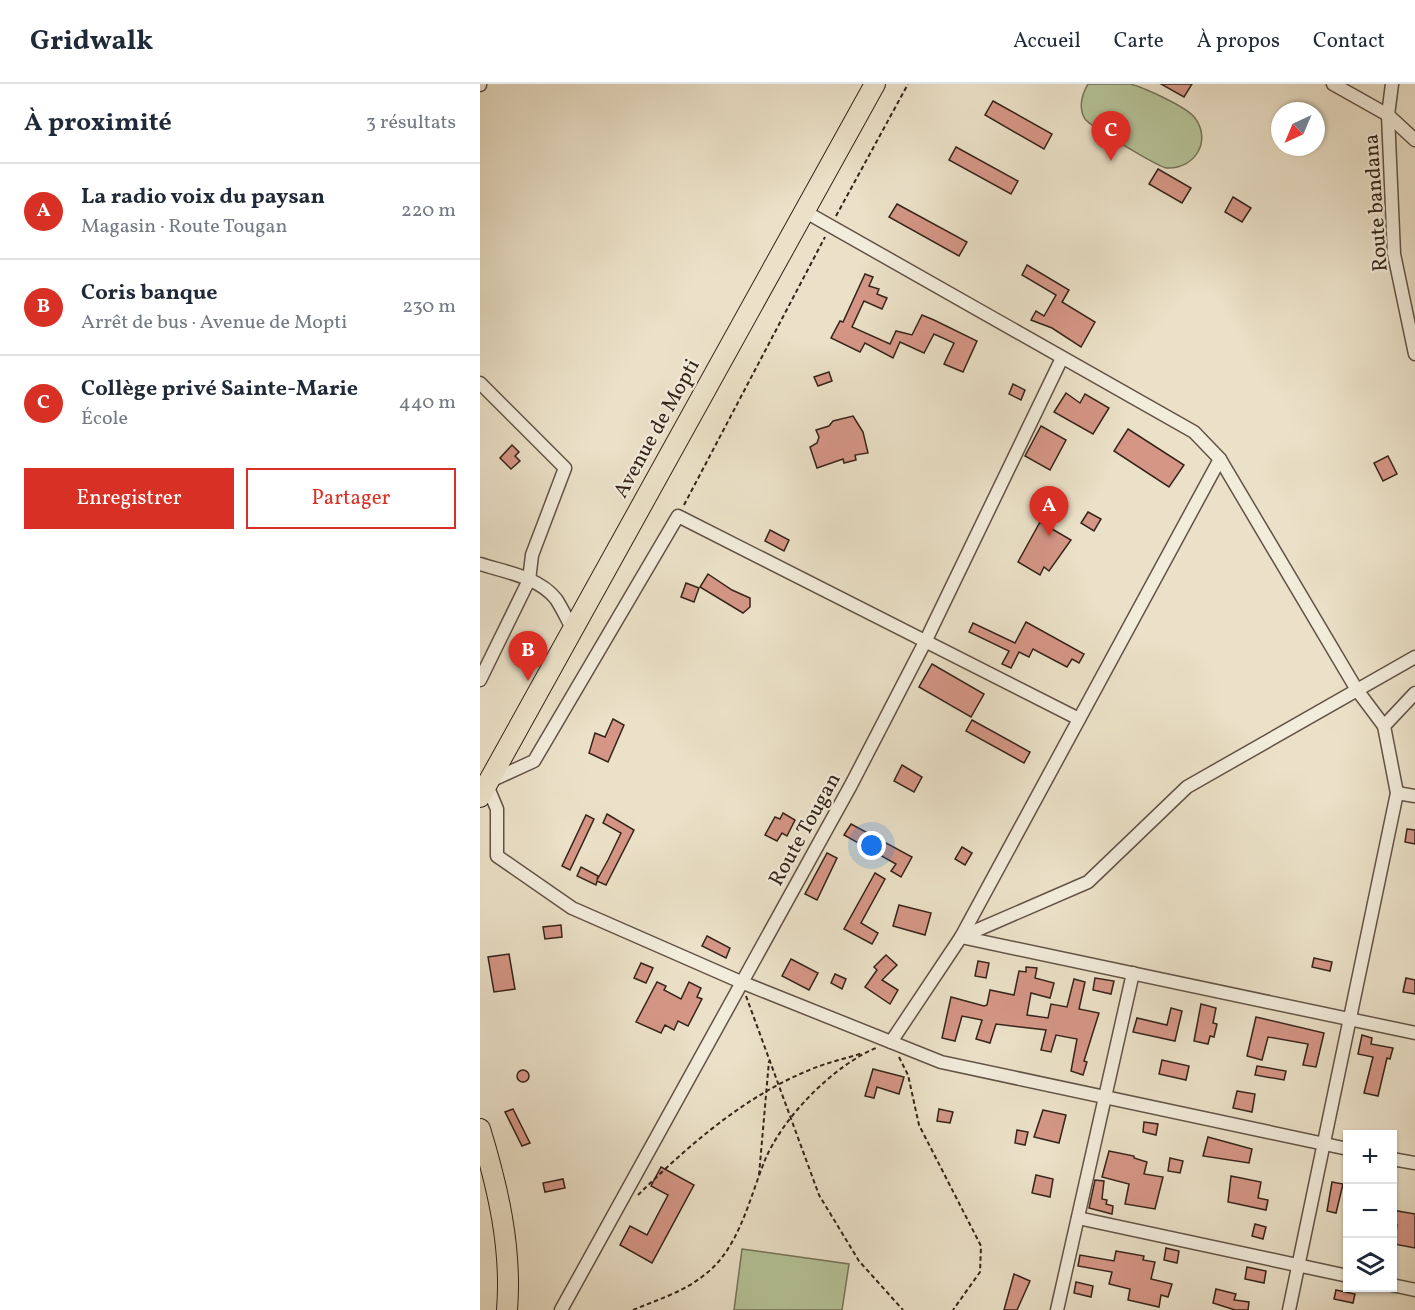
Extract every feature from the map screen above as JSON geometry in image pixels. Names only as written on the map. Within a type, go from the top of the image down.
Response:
[{"type":"main road","name":"Avenue de Mopti","points":[[483,790],[875,84]]},
{"type":"main road","points":[[480,1129],[495,1178],[505,1230],[510,1280],[507,1310]]},
{"type":"street","points":[[1333,84],[1389,115],[1415,140]]},
{"type":"street","name":"Route bandana","points":[[1392,84],[1389,115],[1394,254],[1415,354]]},
{"type":"street","points":[[804,211],[1194,432],[1220,459],[1357,690],[1384,726],[1397,792],[1288,1310]]},
{"type":"street","name":"Route Tougan","points":[[561,1310],[851,785],[926,640],[1062,358]]},
{"type":"street","points":[[480,383],[565,468],[532,555],[530,580],[480,680]]},
{"type":"street","points":[[891,1042],[961,937],[1220,459]]},
{"type":"street","points":[[1079,719],[678,516],[534,761],[483,790],[497,809],[497,856],[572,908],[741,982],[941,1062],[1343,1148]]},
{"type":"street","points":[[480,564],[530,580],[545,588],[556,599],[572,628]]},
{"type":"street","points":[[961,937],[1088,882],[1187,787],[1415,657]]},
{"type":"street","points":[[1384,726],[1415,693]]},
{"type":"street","points":[[1397,792],[1415,796]]},
{"type":"street","points":[[961,937],[1415,1033]]},
{"type":"street","points":[[1057,1310],[1133,973]]},
{"type":"street","points":[[1397,1160],[1415,1163]]},
{"type":"street","points":[[1078,1218],[1343,1275]]},
{"type":"street","points":[[1397,1286],[1415,1290]]},
{"type":"path","points":[[678,516],[830,226],[908,84]]},
{"type":"path","points":[[741,982],[819,1195],[859,1261],[903,1310]]},
{"type":"path","points":[[632,1201],[687,1148],[766,1092],[806,1071],[866,1053],[891,1042],[909,1075],[919,1125],[981,1246],[980,1272],[953,1310]]},
{"type":"path","points":[[633,1310],[677,1292],[705,1276],[728,1250],[766,1158],[791,1119],[821,1083],[866,1053]]},
{"type":"path","points":[[759,1179],[769,1058]]},
{"type":"green space","points":[[1088,84],[1130,84],[1183,108],[1195,118],[1200,127],[1202,136],[1198,152],[1186,164],[1167,168],[1111,138],[1085,119],[1083,115],[1082,101]]},
{"type":"green space","points":[[742,1249],[849,1264],[842,1310],[734,1310]]},
{"type":"building","points":[[1161,84],[1192,84],[1184,97]]},
{"type":"building","points":[[993,101],[1052,134],[1044,149],[985,115]]},
{"type":"building","points":[[956,147],[1018,181],[1011,194],[949,160]]},
{"type":"building","points":[[1158,169],[1191,188],[1182,203],[1149,184]]},
{"type":"building","points":[[1233,197],[1251,208],[1242,222],[1225,212]]},
{"type":"building","points":[[897,204],[967,242],[959,256],[889,217]]},
{"type":"building","points":[[1027,265],[1069,290],[1062,302],[1095,322],[1081,347],[1052,328],[1031,320],[1036,311],[1044,316],[1056,295],[1022,275]]},
{"type":"building","points":[[865,274],[873,277],[869,286],[879,289],[877,294],[887,298],[882,309],[864,301],[852,327],[890,344],[896,331],[912,335],[922,315],[977,341],[963,372],[944,364],[954,343],[934,334],[924,353],[900,342],[893,358],[865,343],[860,352],[831,338],[840,321],[843,322]]},
{"type":"building","points":[[829,372],[832,381],[818,386],[814,377]]},
{"type":"building","points":[[1013,384],[1025,390],[1021,400],[1009,394]]},
{"type":"building","points":[[1066,393],[1080,403],[1085,394],[1109,408],[1093,434],[1054,412]]},
{"type":"building","points":[[853,416],[863,432],[868,453],[855,455],[856,460],[844,463],[843,459],[817,468],[810,447],[817,443],[819,437],[816,430],[829,426],[833,421]]},
{"type":"building","points":[[1041,426],[1066,440],[1050,470],[1025,456]]},
{"type":"building","points":[[1128,429],[1184,465],[1169,487],[1114,451]]},
{"type":"building","points":[[512,445],[519,452],[515,456],[520,461],[511,469],[500,458]]},
{"type":"building","points":[[1388,456],[1397,474],[1383,481],[1374,463]]},
{"type":"building","points":[[1088,512],[1101,519],[1094,531],[1081,523]]},
{"type":"building","points":[[1040,522],[1071,540],[1049,571],[1044,567],[1040,575],[1018,562]]},
{"type":"building","points":[[770,530],[789,540],[784,551],[765,541]]},
{"type":"building","points":[[708,574],[732,590],[750,598],[750,607],[743,613],[700,587]]},
{"type":"building","points":[[686,583],[699,588],[694,602],[681,597]]},
{"type":"building","points":[[1026,622],[1084,654],[1079,663],[1072,659],[1067,667],[1033,649],[1029,657],[1019,652],[1011,668],[1002,664],[1009,651],[969,632],[973,623],[1015,643]]},
{"type":"building","points":[[932,664],[984,694],[971,717],[919,687]]},
{"type":"building","points":[[613,719],[624,725],[608,762],[589,753],[595,733],[605,737]]},
{"type":"building","points":[[972,720],[1030,752],[1024,763],[966,731]]},
{"type":"building","points":[[902,765],[922,777],[914,792],[894,781]]},
{"type":"building","points":[[783,813],[795,820],[787,836],[782,833],[777,841],[765,835],[775,817],[780,819]]},
{"type":"building","points":[[607,814],[634,830],[606,885],[597,881],[596,885],[577,876],[581,867],[598,876],[597,880],[608,860],[621,833],[603,823]]},
{"type":"building","points":[[586,815],[594,819],[570,870],[562,866]]},
{"type":"building","points":[[851,824],[912,857],[901,877],[891,871],[896,864],[844,835]]},
{"type":"building","points":[[1407,829],[1415,830],[1415,844],[1405,842]]},
{"type":"building","points":[[962,847],[972,853],[965,865],[955,859]]},
{"type":"building","points":[[827,853],[837,858],[817,900],[805,894]]},
{"type":"building","points":[[875,873],[885,879],[861,923],[878,933],[872,944],[844,929]]},
{"type":"building","points":[[899,905],[931,913],[925,935],[893,926]]},
{"type":"building","points":[[561,925],[562,937],[545,939],[543,927]]},
{"type":"building","points":[[707,936],[730,948],[726,958],[702,946]]},
{"type":"building","points":[[509,954],[515,989],[494,992],[488,957]]},
{"type":"building","points":[[886,955],[897,965],[882,980],[898,990],[890,1004],[865,987],[877,970],[874,967]]},
{"type":"building","points":[[1314,958],[1332,962],[1330,971],[1312,967]]},
{"type":"building","points":[[791,959],[818,973],[809,990],[782,976]]},
{"type":"building","points":[[978,961],[989,963],[986,978],[975,976]]},
{"type":"building","points":[[641,963],[653,968],[646,983],[634,978]]},
{"type":"building","points":[[1026,967],[1037,968],[1035,978],[1054,983],[1050,998],[1031,993],[1027,1015],[1048,1018],[1051,1004],[1067,1007],[1074,979],[1085,982],[1079,1009],[1099,1013],[1084,1061],[1087,1062],[1083,1075],[1071,1071],[1077,1039],[1056,1035],[1051,1052],[1041,1050],[1046,1030],[996,1024],[990,1043],[976,1039],[982,1020],[962,1016],[955,1041],[942,1038],[951,997],[984,1006],[987,1005],[990,990],[1014,995],[1019,971],[1026,972]]},
{"type":"building","points":[[835,974],[846,979],[842,989],[831,983]]},
{"type":"building","points":[[1095,978],[1114,981],[1111,994],[1093,990]]},
{"type":"building","points":[[1406,978],[1415,980],[1415,994],[1403,992]]},
{"type":"building","points":[[657,982],[666,986],[664,990],[681,999],[689,982],[701,988],[697,997],[702,999],[688,1026],[678,1021],[674,1030],[665,1025],[661,1033],[636,1022]]},
{"type":"building","points":[[1201,1004],[1216,1008],[1213,1023],[1217,1024],[1214,1037],[1210,1036],[1208,1044],[1194,1041]]},
{"type":"building","points":[[1171,1008],[1182,1011],[1175,1041],[1133,1032],[1137,1018],[1167,1025]]},
{"type":"building","points":[[1256,1017],[1324,1033],[1316,1067],[1303,1065],[1308,1044],[1268,1037],[1262,1060],[1247,1056]]},
{"type":"building","points":[[1362,1035],[1372,1038],[1371,1044],[1393,1048],[1390,1059],[1387,1058],[1378,1096],[1364,1093],[1373,1057],[1358,1054]]},
{"type":"building","points":[[1162,1060],[1189,1066],[1186,1080],[1159,1074]]},
{"type":"building","points":[[1257,1066],[1286,1071],[1284,1080],[1255,1075]]},
{"type":"building","points":[[873,1069],[904,1077],[899,1094],[877,1087],[874,1098],[865,1096]]},
{"type":"building","points":[[525,1070],[529,1076],[525,1082],[521,1082],[517,1074]]},
{"type":"building","points":[[1237,1091],[1255,1094],[1252,1112],[1233,1108]]},
{"type":"building","points":[[513,1109],[530,1143],[522,1146],[505,1112]]},
{"type":"building","points":[[939,1109],[953,1112],[950,1123],[937,1121]]},
{"type":"building","points":[[1043,1110],[1066,1115],[1059,1143],[1034,1137]]},
{"type":"building","points":[[1144,1122],[1158,1124],[1156,1135],[1143,1132]]},
{"type":"building","points":[[1017,1130],[1028,1132],[1025,1145],[1015,1143]]},
{"type":"building","points":[[1208,1137],[1252,1149],[1249,1163],[1203,1156]]},
{"type":"building","points":[[1109,1151],[1134,1156],[1134,1158],[1147,1162],[1144,1174],[1163,1177],[1155,1209],[1125,1204],[1129,1184],[1102,1177]]},
{"type":"building","points":[[1170,1158],[1183,1161],[1180,1173],[1168,1171]]},
{"type":"building","points":[[661,1167],[694,1185],[652,1263],[620,1245],[630,1226],[647,1235],[668,1195],[651,1186]]},
{"type":"building","points":[[1036,1175],[1053,1179],[1050,1197],[1032,1193]]},
{"type":"building","points":[[1231,1176],[1261,1182],[1258,1198],[1268,1200],[1266,1210],[1228,1202]]},
{"type":"building","points":[[563,1179],[565,1188],[545,1192],[543,1183]]},
{"type":"building","points":[[1095,1180],[1104,1181],[1102,1199],[1107,1200],[1106,1204],[1113,1206],[1112,1214],[1089,1208]]},
{"type":"building","points":[[1332,1182],[1343,1184],[1336,1213],[1327,1211]]},
{"type":"building","points":[[1397,1211],[1415,1214],[1415,1248],[1397,1245]]},
{"type":"building","points":[[1255,1224],[1266,1227],[1263,1239],[1252,1236]]},
{"type":"building","points":[[1166,1248],[1179,1251],[1177,1263],[1164,1260]]},
{"type":"building","points":[[1116,1251],[1144,1256],[1143,1260],[1155,1262],[1151,1279],[1172,1284],[1168,1297],[1161,1295],[1159,1307],[1128,1300],[1130,1289],[1109,1284],[1112,1272],[1078,1266],[1080,1255],[1114,1261]]},
{"type":"building","points":[[1247,1267],[1266,1271],[1264,1283],[1245,1279]]},
{"type":"building","points":[[1014,1274],[1030,1281],[1017,1310],[1004,1310]]},
{"type":"building","points":[[1076,1282],[1093,1286],[1091,1297],[1074,1293]]},
{"type":"building","points":[[1216,1289],[1236,1294],[1234,1300],[1249,1302],[1248,1310],[1235,1310],[1213,1303]]},
{"type":"building","points":[[1336,1290],[1355,1294],[1353,1303],[1334,1299]]},
{"type":"place","name":"Collège privé Sainte-Marie","points":[[1111,161]]},
{"type":"place","name":"La radio voix du paysan","points":[[1049,536]]},
{"type":"place","name":"Coris banque","points":[[528,681]]}]
